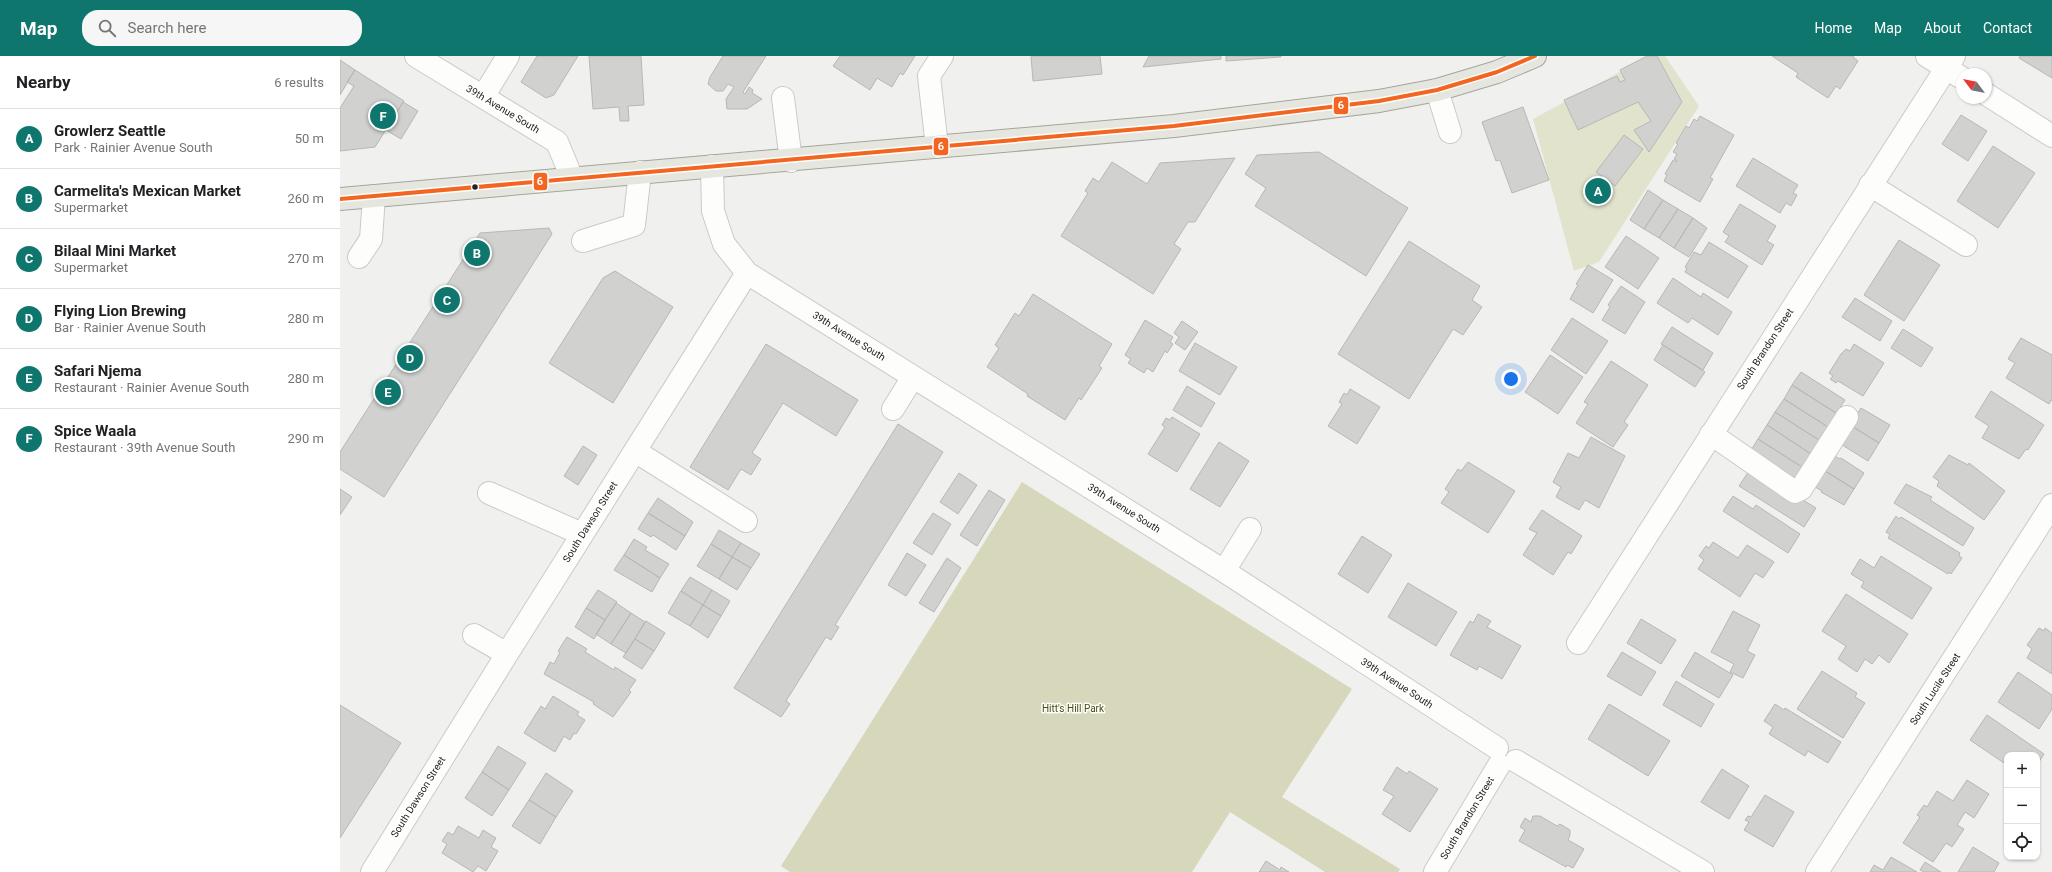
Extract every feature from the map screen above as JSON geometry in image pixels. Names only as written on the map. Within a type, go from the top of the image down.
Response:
[{"type":"main road","points":[[340,199],[640,172],[791,161],[1174,126],[1379,101],[1437,90],[1497,72],[1535,56]]},
{"type":"street","name":"39th Avenue South","points":[[416,56],[557,142],[572,178]]},
{"type":"street","points":[[483,97],[508,56]]},
{"type":"street","points":[[936,147],[928,76],[942,56]]},
{"type":"street","points":[[1927,56],[1954,67]]},
{"type":"street","name":"South Brandon Street","points":[[1578,643],[1870,185],[1954,67]]},
{"type":"street","points":[[1437,90],[1450,132]]},
{"type":"street","points":[[783,98],[791,161]]},
{"type":"street","points":[[1992,98],[2052,136]]},
{"type":"street","points":[[712,166],[713,211],[724,244],[748,273]]},
{"type":"street","points":[[583,241],[634,225],[640,172]]},
{"type":"street","points":[[1870,185],[1966,244]]},
{"type":"street","points":[[359,257],[371,239],[374,196]]},
{"type":"street","name":"39th Avenue South","points":[[748,273],[1224,571],[1504,758],[1703,872]]},
{"type":"street","name":"South Dawson Street","points":[[372,872],[582,534],[748,273]]},
{"type":"street","points":[[893,410],[914,377]]},
{"type":"street","points":[[1711,434],[1795,492],[1801,489],[1847,417]]},
{"type":"street","points":[[635,451],[746,521]]},
{"type":"street","points":[[489,493],[582,534]]},
{"type":"street","name":"South Lucile Street","points":[[1817,872],[2052,506]]},
{"type":"street","points":[[1224,571],[1250,529]]},
{"type":"street","points":[[474,634],[507,654]]},
{"type":"street","name":"South Brandon Street","points":[[1435,872],[1504,758]]},
{"type":"green space","points":[[1649,56],[1665,56],[1699,106],[1599,262],[1574,271],[1533,119]]},
{"type":"green space","name":"Hitt's Hill Park","points":[[1022,482],[1352,689],[1282,797],[1400,869],[1398,872],[1325,872],[1230,812],[1192,872],[790,872],[781,866]]},
{"type":"building","points":[[537,56],[578,56],[554,95],[546,98],[521,82]]},
{"type":"building","points":[[589,56],[641,56],[644,105],[628,106],[629,121],[620,121],[619,107],[593,109]]},
{"type":"building","points":[[723,56],[766,56],[743,92],[745,94],[749,87],[753,90],[752,93],[762,99],[747,109],[727,109],[726,99],[734,87],[728,84],[723,91],[716,91],[708,84],[710,77]]},
{"type":"building","points":[[840,56],[915,56],[903,75],[900,73],[892,87],[877,78],[870,90],[833,66]]},
{"type":"building","points":[[1031,56],[1100,56],[1102,74],[1033,81]]},
{"type":"building","points":[[1149,56],[1221,56],[1221,59],[1143,67]]},
{"type":"building","points":[[1226,56],[1281,56],[1281,57],[1226,61]]},
{"type":"building","points":[[1647,56],[1657,56],[1682,102],[1649,152],[1634,130],[1651,121],[1638,102],[1578,130],[1564,100],[1617,76],[1620,82],[1625,80],[1620,70]]},
{"type":"building","points":[[1772,56],[1854,56],[1853,57],[1858,61],[1840,89],[1836,86],[1828,98],[1796,77],[1798,73]]},
{"type":"building","points":[[2020,56],[2052,56],[2052,78],[2019,58]]},
{"type":"building","points":[[340,60],[355,70],[340,95]]},
{"type":"building","points":[[355,70],[404,101],[375,147],[340,151],[340,108],[354,86],[347,82]]},
{"type":"building","points":[[403,102],[418,111],[401,139],[386,130]]},
{"type":"building","points":[[1523,107],[1549,180],[1512,193],[1500,160],[1496,161],[1482,122]]},
{"type":"building","points":[[1961,115],[1987,131],[1968,161],[1942,144]]},
{"type":"building","points":[[1700,116],[1734,135],[1710,178],[1713,179],[1700,202],[1664,181],[1667,175],[1665,174],[1673,160],[1676,162],[1677,161],[1674,159],[1677,154],[1673,152],[1678,144],[1676,143],[1686,126],[1689,128],[1694,119],[1697,121]]},
{"type":"building","points":[[1624,135],[1643,149],[1615,186],[1596,172]]},
{"type":"building","points":[[1993,146],[2035,173],[1998,228],[1957,201]]},
{"type":"building","points":[[1319,152],[1408,208],[1366,276],[1255,206],[1266,188],[1245,174],[1257,155]]},
{"type":"building","points":[[1235,158],[1195,222],[1188,222],[1174,244],[1181,249],[1153,294],[1061,236],[1088,193],[1085,191],[1093,178],[1099,182],[1112,162],[1147,184],[1160,163]]},
{"type":"building","points":[[1753,158],[1798,185],[1793,193],[1797,195],[1791,206],[1786,203],[1780,213],[1736,186]]},
{"type":"building","points":[[1648,190],[1663,200],[1644,229],[1630,220]]},
{"type":"building","points":[[1663,200],[1678,209],[1659,238],[1644,229]]},
{"type":"building","points":[[1740,204],[1776,226],[1767,241],[1774,245],[1762,265],[1725,242],[1729,236],[1723,232]]},
{"type":"building","points":[[1678,209],[1693,218],[1674,248],[1659,238]]},
{"type":"building","points":[[1693,218],[1707,228],[1689,257],[1674,248]]},
{"type":"building","points":[[549,228],[552,234],[384,497],[340,469],[340,452],[480,233]]},
{"type":"building","points":[[1626,236],[1659,258],[1638,289],[1605,267]]},
{"type":"building","points":[[1899,240],[1940,265],[1904,321],[1864,295]]},
{"type":"building","points":[[1409,241],[1480,286],[1472,300],[1482,307],[1463,335],[1453,329],[1409,399],[1338,354]]},
{"type":"building","points":[[1709,242],[1748,266],[1728,298],[1685,272],[1687,268],[1685,267],[1694,252],[1701,255]]},
{"type":"building","points":[[1588,265],[1613,280],[1593,313],[1570,299],[1578,285],[1576,284]]},
{"type":"building","points":[[615,271],[673,307],[613,403],[549,363],[603,278]]},
{"type":"building","points":[[1673,278],[1701,297],[1703,293],[1732,312],[1718,335],[1692,318],[1688,323],[1657,303]]},
{"type":"building","points":[[1621,286],[1645,302],[1625,334],[1602,320],[1610,307],[1608,305]]},
{"type":"building","points":[[1033,294],[1112,344],[1099,366],[1102,368],[1081,400],[1079,398],[1065,420],[1027,396],[1028,394],[987,367],[999,348],[995,345],[1015,313],[1019,316]]},
{"type":"building","points":[[1855,298],[1892,321],[1880,341],[1842,317]]},
{"type":"building","points":[[1572,318],[1608,341],[1586,374],[1551,350]]},
{"type":"building","points":[[1145,320],[1173,337],[1170,342],[1173,344],[1167,353],[1165,351],[1153,372],[1147,368],[1144,373],[1128,363],[1131,359],[1125,355]]},
{"type":"building","points":[[1182,321],[1198,332],[1185,350],[1175,343],[1179,337],[1174,333]]},
{"type":"building","points":[[1672,327],[1713,353],[1703,370],[1661,344]]},
{"type":"building","points":[[1903,329],[1933,348],[1921,367],[1891,348]]},
{"type":"building","points":[[2021,338],[2052,355],[2052,401],[2051,400],[2049,404],[2006,378],[2015,363],[2008,359]]},
{"type":"building","points":[[1195,343],[1237,367],[1220,395],[1179,371]]},
{"type":"building","points":[[766,344],[858,400],[836,436],[783,403],[752,453],[761,459],[751,475],[741,469],[728,490],[690,467]]},
{"type":"building","points":[[1854,344],[1884,363],[1863,396],[1838,381],[1836,383],[1830,379],[1833,376],[1829,373],[1841,354],[1846,349],[1850,351]]},
{"type":"building","points":[[1663,345],[1705,372],[1695,387],[1654,360]]},
{"type":"building","points":[[1550,355],[1583,377],[1558,414],[1525,392]]},
{"type":"building","points":[[1611,361],[1648,385],[1624,422],[1628,425],[1613,447],[1576,423],[1588,404],[1584,402]]},
{"type":"building","points":[[1801,372],[1845,400],[1836,413],[1792,385]]},
{"type":"building","points":[[1792,385],[1836,413],[1828,427],[1784,399]]},
{"type":"building","points":[[1187,386],[1215,403],[1201,427],[1173,410]]},
{"type":"building","points":[[1350,389],[1380,407],[1357,444],[1328,426],[1342,404],[1339,402],[1344,393],[1347,395]]},
{"type":"building","points":[[1991,391],[2044,425],[2028,450],[2026,449],[2019,459],[1982,438],[1989,426],[1975,417]]},
{"type":"building","points":[[1784,399],[1828,427],[1819,440],[1775,412]]},
{"type":"building","points":[[1861,408],[1890,425],[1879,443],[1850,425]]},
{"type":"building","points":[[1775,412],[1819,440],[1811,454],[1767,425]]},
{"type":"building","points":[[1172,417],[1200,434],[1177,472],[1148,454],[1165,427],[1162,425],[1166,418],[1170,420]]},
{"type":"building","points":[[898,424],[943,452],[835,625],[839,627],[831,640],[826,637],[786,701],[790,704],[781,717],[734,688]]},
{"type":"building","points":[[1767,425],[1811,454],[1802,467],[1758,439]]},
{"type":"building","points":[[1850,425],[1879,443],[1868,461],[1839,443]]},
{"type":"building","points":[[1591,437],[1625,456],[1599,508],[1585,500],[1579,510],[1556,497],[1561,487],[1553,482],[1568,453],[1579,458]]},
{"type":"building","points":[[1758,439],[1802,467],[1793,481],[1750,452]]},
{"type":"building","points":[[1219,442],[1249,461],[1220,507],[1190,489]]},
{"type":"building","points":[[583,446],[597,455],[578,485],[564,476]]},
{"type":"building","points":[[1831,454],[1840,459],[1841,458],[1864,473],[1854,489],[1822,469]]},
{"type":"building","points":[[1949,455],[1968,465],[1969,463],[2005,491],[1984,520],[1937,486],[1939,481],[1933,477]]},
{"type":"building","points":[[1468,462],[1515,491],[1488,533],[1441,503],[1449,492],[1445,489],[1458,469],[1461,471]]},
{"type":"building","points":[[1822,469],[1854,489],[1844,505],[1812,485]]},
{"type":"building","points":[[1749,471],[1772,481],[1816,508],[1804,527],[1739,486]]},
{"type":"building","points":[[959,473],[977,485],[958,514],[940,502]]},
{"type":"building","points":[[1906,484],[1932,497],[1930,500],[1974,528],[1963,546],[1894,503]]},
{"type":"building","points":[[340,489],[352,497],[340,515]]},
{"type":"building","points":[[989,490],[1005,500],[977,546],[960,535]]},
{"type":"building","points":[[1733,496],[1753,509],[1756,505],[1800,534],[1788,553],[1723,511]]},
{"type":"building","points":[[658,498],[693,522],[685,536],[648,513]]},
{"type":"building","points":[[1542,510],[1582,536],[1571,554],[1568,552],[1553,575],[1523,555],[1537,533],[1529,529]]},
{"type":"building","points":[[648,513],[685,536],[676,550],[653,535],[651,537],[638,529]]},
{"type":"building","points":[[933,513],[951,524],[932,555],[913,543]]},
{"type":"building","points":[[1896,516],[1899,519],[1901,517],[1960,553],[1959,556],[1962,558],[1951,574],[1949,572],[1948,574],[1888,538],[1890,535],[1886,532]]},
{"type":"building","points":[[719,530],[741,543],[732,557],[711,544]]},
{"type":"building","points":[[1362,536],[1392,555],[1368,593],[1338,574]]},
{"type":"building","points":[[634,539],[647,547],[645,550],[669,564],[660,578],[624,555]]},
{"type":"building","points":[[1713,542],[1738,558],[1747,545],[1774,562],[1763,578],[1755,573],[1740,597],[1698,569],[1704,560],[1699,556],[1706,546],[1709,548]]},
{"type":"building","points":[[741,543],[760,554],[751,568],[732,557]]},
{"type":"building","points":[[711,544],[732,557],[719,579],[697,566]]},
{"type":"building","points":[[907,553],[926,565],[906,596],[888,585]]},
{"type":"building","points":[[624,555],[660,578],[652,592],[614,570]]},
{"type":"building","points":[[1881,556],[1932,588],[1912,619],[1861,587],[1864,582],[1851,574],[1860,559],[1874,568]]},
{"type":"building","points":[[732,557],[751,568],[737,590],[719,579]]},
{"type":"building","points":[[947,558],[961,568],[934,612],[919,603]]},
{"type":"building","points":[[690,577],[712,590],[703,605],[681,591]]},
{"type":"building","points":[[1408,583],[1457,612],[1436,646],[1388,617]]},
{"type":"building","points":[[598,590],[617,602],[605,620],[586,608]]},
{"type":"building","points":[[712,590],[730,601],[721,616],[703,605]]},
{"type":"building","points":[[681,591],[703,605],[690,626],[668,613]]},
{"type":"building","points":[[1846,594],[1908,634],[1889,663],[1879,655],[1872,664],[1865,659],[1857,672],[1838,659],[1846,646],[1822,631]]},
{"type":"building","points":[[616,603],[631,613],[611,644],[596,634]]},
{"type":"building","points":[[703,605],[721,616],[708,638],[690,626]]},
{"type":"building","points":[[586,608],[605,620],[594,639],[575,627]]},
{"type":"building","points":[[1733,611],[1760,625],[1747,651],[1755,655],[1743,678],[1730,672],[1734,664],[1711,652]]},
{"type":"building","points":[[631,613],[645,622],[626,653],[611,644]]},
{"type":"building","points":[[1478,614],[1491,621],[1487,627],[1521,646],[1502,679],[1479,666],[1477,670],[1450,655],[1470,621],[1473,623]]},
{"type":"building","points":[[1641,619],[1676,640],[1661,664],[1627,643]]},
{"type":"building","points":[[646,621],[665,633],[654,651],[635,639]]},
{"type":"building","points":[[2039,628],[2044,631],[2045,628],[2052,633],[2052,674],[2027,658],[2032,649],[2027,645]]},
{"type":"building","points":[[567,637],[587,649],[585,652],[614,670],[615,667],[636,680],[629,690],[631,692],[613,717],[593,704],[594,702],[544,674],[550,662],[554,664],[560,652],[558,651]]},
{"type":"building","points":[[635,639],[654,651],[642,669],[623,657]]},
{"type":"building","points":[[1622,652],[1656,672],[1641,696],[1607,676]]},
{"type":"building","points":[[1695,652],[1733,675],[1719,698],[1681,676]]},
{"type":"building","points":[[1822,671],[1857,693],[1855,697],[1865,703],[1843,738],[1797,709]]},
{"type":"building","points":[[2018,672],[2052,695],[2052,709],[2039,729],[1998,702]]},
{"type":"building","points":[[1676,681],[1714,704],[1701,727],[1663,705]]},
{"type":"building","points":[[553,696],[579,712],[577,715],[585,720],[570,740],[564,736],[555,752],[524,733],[541,706],[545,709]]},
{"type":"building","points":[[1609,704],[1670,741],[1648,776],[1588,739]]},
{"type":"building","points":[[1775,704],[1784,710],[1785,708],[1841,742],[1828,763],[1808,751],[1805,756],[1769,734],[1773,727],[1764,721]]},
{"type":"building","points":[[340,705],[401,743],[340,838]]},
{"type":"building","points":[[1987,715],[2044,754],[2040,760],[2040,752],[2004,752],[2004,763],[1970,740]]},
{"type":"building","points":[[498,746],[526,763],[509,790],[482,772]]},
{"type":"building","points":[[1397,767],[1407,774],[1409,771],[1438,789],[1410,832],[1382,814],[1394,796],[1383,790]]},
{"type":"building","points":[[1722,769],[1749,786],[1729,819],[1701,802]]},
{"type":"building","points":[[482,772],[509,790],[492,816],[465,798]]},
{"type":"building","points":[[546,773],[573,791],[556,817],[529,800]]},
{"type":"building","points":[[1967,780],[1989,794],[1974,818],[1965,812],[1957,825],[1964,829],[1952,847],[1946,843],[1933,862],[1903,843],[1920,817],[1917,815],[1924,805],[1927,807],[1937,791],[1953,801]]},
{"type":"building","points":[[1765,795],[1794,812],[1773,847],[1744,830],[1749,822],[1745,820],[1748,816],[1751,817]]},
{"type":"building","points":[[529,800],[556,817],[540,844],[512,826]]},
{"type":"building","points":[[1533,816],[1540,816],[1557,826],[1560,824],[1570,830],[1568,840],[1584,849],[1573,868],[1567,865],[1566,867],[1519,841],[1525,830],[1520,827],[1525,818],[1531,822]]},
{"type":"building","points":[[458,826],[479,838],[483,830],[496,838],[491,847],[498,851],[486,871],[478,866],[473,872],[442,853],[447,844],[442,841],[448,832],[453,835]]},
{"type":"building","points":[[1973,847],[1999,863],[1994,872],[1958,872]]},
{"type":"building","points":[[1891,857],[1917,872],[1870,872],[1874,865],[1883,870]]},
{"type":"building","points":[[1266,861],[1280,870],[1281,867],[1289,872],[1259,872]]},
{"type":"building","points":[[1925,862],[1941,872],[1924,872],[1920,870]]},
{"type":"transit line","name":"6","points":[[340,199],[1174,126],[1379,101],[1437,90],[1497,72],[1535,56]]},
{"type":"place","name":"Spice Waala","points":[[383,116]]},
{"type":"place","name":"Growlerz Seattle","points":[[1598,191]]},
{"type":"place","name":"Carmelita's Mexican Market","points":[[477,253]]},
{"type":"place","name":"Bilaal Mini Market","points":[[447,300]]},
{"type":"place","name":"Flying Lion Brewing","points":[[410,358]]},
{"type":"place","name":"Safari Njema","points":[[388,392]]}]
